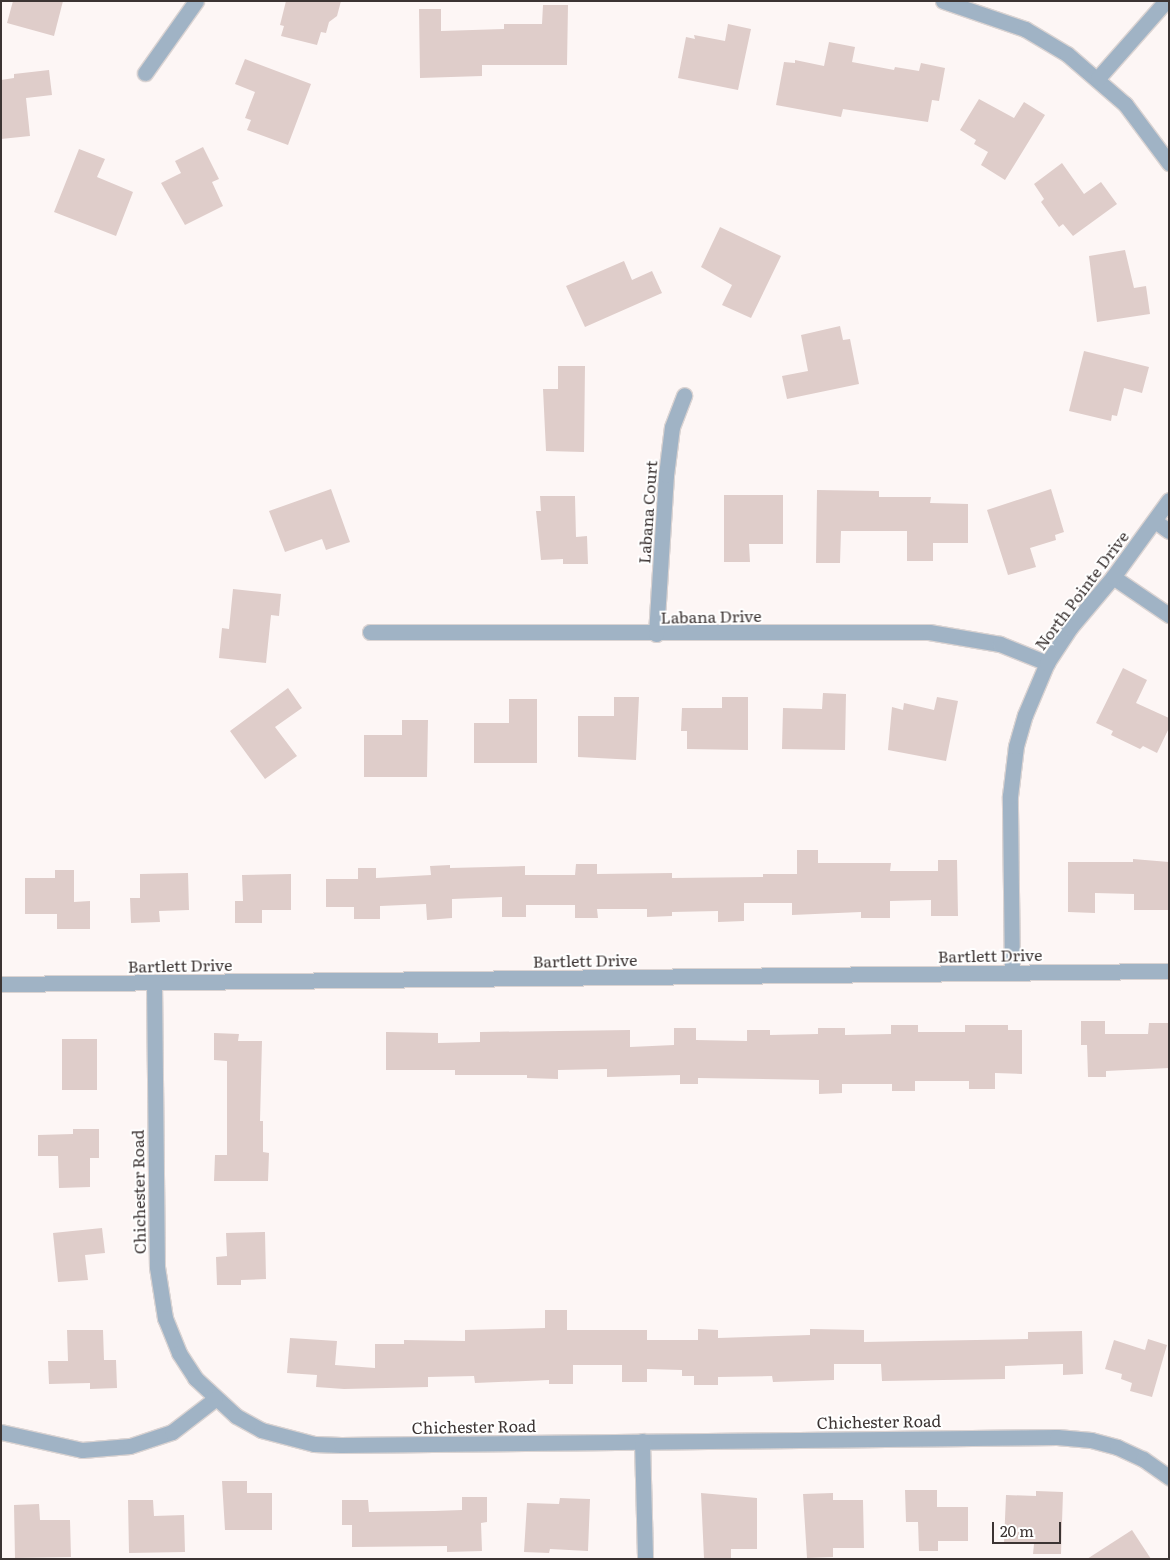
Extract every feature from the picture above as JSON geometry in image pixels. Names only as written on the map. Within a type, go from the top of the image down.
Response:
[{"type":"street","points":[[145,73],[196,1]]},
{"type":"street","points":[[943,1],[1025,29],[1067,54],[1098,78],[1143,125],[1169,163]]},
{"type":"street","points":[[1098,78],[1166,1]]},
{"type":"street","name":"Labana Court","points":[[656,634],[666,475],[672,427],[684,395]]},
{"type":"street","name":"North Pointe Drive","points":[[1012,972],[1012,771],[1025,715],[1047,663],[1070,628],[1113,577],[1169,500]]},
{"type":"street","points":[[1154,521],[1169,531]]},
{"type":"street","points":[[1113,577],[1169,615]]},
{"type":"street","name":"Labana Drive","points":[[370,632],[656,634],[929,632],[1000,644],[1047,663]]},
{"type":"street","name":"Bartlett Drive","points":[[1,984],[1169,971]]},
{"type":"street","name":"Chichester Road","points":[[154,983],[158,1289],[165,1318],[178,1353],[195,1378],[215,1399],[261,1430],[314,1444],[1057,1437],[1091,1440],[1117,1447],[1143,1459],[1169,1477]]},
{"type":"street","points":[[1,1432],[82,1450],[130,1446],[172,1432],[215,1399]]},
{"type":"street","points":[[642,1441],[645,1559]]},
{"type":"building","points":[[13,1],[63,1],[54,36],[7,23]]},
{"type":"building","points":[[286,1],[341,1],[337,16],[329,22],[326,33],[321,32],[317,45],[281,36],[284,26],[280,25]]},
{"type":"building","points":[[543,5],[568,5],[567,65],[482,65],[482,76],[420,78],[419,9],[441,9],[441,31],[504,29],[504,24],[542,24]]},
{"type":"building","points":[[728,24],[751,29],[738,90],[678,78],[686,37],[695,39],[694,35],[725,41]]},
{"type":"building","points":[[829,42],[855,47],[852,62],[894,70],[895,67],[919,71],[921,63],[945,68],[939,101],[932,100],[928,122],[843,109],[841,117],[776,105],[784,62],[795,63],[795,60],[824,66]]},
{"type":"building","points":[[245,59],[311,84],[288,145],[247,130],[251,120],[245,118],[255,92],[235,84]]},
{"type":"building","points":[[49,70],[52,95],[26,98],[30,136],[1,139],[1,80],[14,78],[14,74]]},
{"type":"building","points":[[979,99],[1014,118],[1024,102],[1045,115],[1005,180],[981,165],[988,152],[974,144],[976,140],[960,130]]},
{"type":"building","points":[[203,147],[219,179],[212,182],[223,206],[185,225],[161,183],[181,173],[175,161]]},
{"type":"building","points":[[79,149],[105,159],[97,177],[133,192],[116,236],[54,212]]},
{"type":"building","points":[[1062,163],[1084,194],[1101,182],[1117,204],[1073,236],[1063,224],[1059,227],[1041,202],[1044,199],[1034,184]]},
{"type":"building","points":[[720,227],[781,256],[751,318],[722,305],[732,285],[701,267]]},
{"type":"building","points":[[1125,250],[1134,288],[1146,286],[1150,314],[1097,322],[1089,256]]},
{"type":"building","points":[[624,261],[632,280],[652,271],[662,293],[585,327],[566,286]]},
{"type":"building","points":[[840,326],[843,340],[850,339],[859,384],[787,399],[782,376],[808,371],[801,335]]},
{"type":"building","points":[[1084,351],[1149,367],[1142,393],[1124,388],[1117,416],[1112,415],[1111,421],[1069,411]]},
{"type":"building","points":[[558,366],[585,366],[584,452],[546,451],[543,389],[558,389]]},
{"type":"building","points":[[331,489],[350,542],[326,550],[322,539],[285,552],[269,511]]},
{"type":"building","points":[[1051,489],[1064,532],[1055,535],[1056,540],[1030,548],[1036,567],[1008,575],[987,510]]},
{"type":"building","points":[[817,490],[879,491],[879,497],[931,497],[930,503],[968,504],[968,543],[933,543],[933,561],[907,561],[907,531],[841,531],[840,563],[816,563]]},
{"type":"building","points":[[724,495],[783,495],[783,544],[749,544],[750,562],[724,562]]},
{"type":"building","points":[[540,496],[575,496],[576,537],[587,536],[588,564],[563,564],[563,559],[541,560],[536,511],[541,511]]},
{"type":"building","points":[[233,589],[281,594],[279,616],[271,615],[266,663],[219,658],[222,628],[229,629]]},
{"type":"building","points":[[1123,668],[1147,680],[1136,703],[1169,718],[1169,728],[1157,753],[1143,746],[1140,749],[1111,735],[1113,731],[1096,723]]},
{"type":"building","points":[[288,688],[302,708],[275,727],[297,756],[265,779],[230,731]]},
{"type":"building","points":[[823,693],[846,694],[845,750],[782,749],[783,708],[822,709]]},
{"type":"building","points":[[614,697],[639,697],[636,760],[578,757],[578,716],[614,716]]},
{"type":"building","points":[[722,697],[748,697],[748,750],[687,749],[687,731],[681,731],[682,708],[722,708]]},
{"type":"building","points":[[937,697],[958,701],[946,761],[888,750],[892,707],[903,710],[904,703],[934,710]]},
{"type":"building","points":[[509,699],[537,699],[537,763],[474,763],[474,723],[509,723]]},
{"type":"building","points":[[402,720],[428,720],[427,777],[364,777],[364,735],[402,735]]},
{"type":"building","points":[[797,850],[818,850],[818,863],[891,863],[890,871],[938,871],[938,860],[957,860],[958,916],[931,916],[931,900],[890,901],[890,918],[861,918],[861,912],[792,915],[792,903],[744,903],[744,921],[718,922],[718,911],[672,912],[672,916],[647,917],[647,909],[597,909],[598,918],[575,918],[575,905],[526,905],[526,917],[502,917],[502,897],[452,899],[452,918],[427,920],[426,904],[380,906],[380,919],[354,919],[354,907],[326,907],[326,879],[358,879],[358,868],[376,868],[376,878],[431,875],[430,866],[450,865],[450,868],[525,866],[525,875],[575,875],[576,864],[597,864],[597,874],[672,873],[672,878],[763,877],[763,874],[797,874]]},
{"type":"building","points":[[1133,859],[1169,862],[1169,910],[1134,910],[1134,894],[1095,893],[1095,913],[1068,912],[1068,862],[1133,862]]},
{"type":"building","points":[[55,870],[74,870],[74,902],[90,901],[90,929],[57,929],[57,914],[25,914],[25,878],[55,878]]},
{"type":"building","points":[[188,873],[189,910],[159,911],[160,922],[131,923],[130,898],[140,898],[140,874]]},
{"type":"building","points":[[291,874],[291,910],[262,910],[262,923],[235,923],[235,901],[243,901],[242,875]]},
{"type":"building","points":[[1081,1021],[1105,1021],[1105,1034],[1148,1034],[1149,1023],[1169,1023],[1169,1068],[1106,1071],[1106,1077],[1088,1077],[1087,1045],[1081,1045]]},
{"type":"building","points":[[891,1025],[918,1025],[918,1032],[965,1032],[965,1025],[1008,1025],[1008,1030],[1022,1030],[1022,1074],[995,1073],[995,1089],[969,1089],[969,1081],[915,1081],[915,1091],[892,1091],[892,1084],[842,1084],[842,1093],[819,1094],[819,1080],[698,1078],[698,1084],[680,1084],[680,1075],[607,1077],[607,1069],[558,1070],[558,1079],[527,1078],[527,1075],[455,1075],[455,1070],[386,1070],[386,1032],[438,1033],[438,1043],[480,1042],[480,1032],[630,1030],[630,1047],[674,1045],[674,1028],[696,1028],[696,1040],[747,1041],[747,1030],[770,1030],[770,1035],[818,1034],[818,1028],[845,1028],[845,1035],[891,1034]]},
{"type":"building","points":[[214,1033],[239,1034],[238,1041],[262,1041],[260,1121],[263,1121],[263,1152],[269,1153],[268,1181],[214,1181],[215,1155],[227,1155],[227,1061],[214,1060]]},
{"type":"building","points":[[62,1039],[97,1039],[97,1090],[62,1090]]},
{"type":"building","points":[[73,1129],[99,1129],[99,1158],[90,1158],[90,1187],[59,1188],[58,1156],[38,1156],[38,1135],[73,1134]]},
{"type":"building","points":[[102,1228],[105,1253],[85,1255],[88,1280],[58,1282],[53,1233]]},
{"type":"building","points":[[265,1232],[266,1279],[241,1280],[241,1285],[217,1285],[216,1257],[227,1256],[226,1233]]},
{"type":"building","points":[[545,1310],[567,1310],[567,1330],[647,1330],[647,1340],[698,1340],[698,1329],[718,1330],[718,1338],[810,1335],[810,1329],[864,1330],[864,1342],[1028,1339],[1028,1332],[1082,1331],[1083,1374],[1063,1375],[1063,1364],[1005,1366],[1005,1379],[882,1381],[881,1364],[834,1364],[834,1380],[773,1382],[772,1376],[718,1377],[718,1385],[694,1385],[694,1376],[682,1376],[682,1370],[647,1369],[647,1382],[622,1382],[622,1365],[573,1365],[573,1384],[549,1384],[549,1380],[475,1383],[474,1376],[428,1377],[428,1387],[344,1389],[316,1387],[317,1375],[287,1373],[290,1338],[337,1341],[335,1365],[375,1368],[375,1344],[404,1344],[404,1340],[465,1341],[465,1330],[545,1328]]},
{"type":"building","points":[[67,1330],[103,1330],[104,1360],[116,1360],[117,1388],[90,1389],[90,1383],[49,1384],[48,1361],[68,1361]]},
{"type":"building","points":[[1148,1339],[1167,1345],[1152,1397],[1130,1391],[1132,1383],[1121,1379],[1122,1374],[1105,1369],[1114,1340],[1145,1350]]},
{"type":"building","points":[[222,1481],[247,1481],[247,1493],[272,1493],[272,1530],[225,1530]]},
{"type":"building","points":[[905,1490],[937,1490],[937,1507],[968,1507],[968,1541],[938,1541],[938,1551],[919,1551],[918,1522],[906,1522]]},
{"type":"building","points":[[1036,1491],[1063,1492],[1061,1554],[1033,1554],[1034,1544],[1004,1543],[1006,1495],[1036,1496]]},
{"type":"building","points":[[701,1493],[757,1498],[757,1549],[731,1549],[731,1558],[704,1558]]},
{"type":"building","points":[[833,1493],[833,1500],[863,1500],[864,1548],[833,1548],[833,1557],[807,1558],[803,1494]]},
{"type":"building","points":[[462,1497],[487,1497],[487,1522],[481,1523],[482,1551],[447,1552],[447,1546],[352,1547],[352,1525],[342,1525],[342,1500],[368,1500],[369,1512],[434,1511],[462,1510]]},
{"type":"building","points":[[560,1498],[590,1499],[588,1551],[550,1549],[549,1553],[524,1552],[527,1503],[559,1504]]},
{"type":"building","points":[[128,1500],[153,1500],[154,1516],[184,1515],[185,1552],[129,1553]]},
{"type":"building","points":[[39,1504],[40,1520],[70,1520],[71,1557],[15,1558],[14,1505]]},
{"type":"building","points":[[1132,1530],[1151,1559],[1087,1559]]}]
